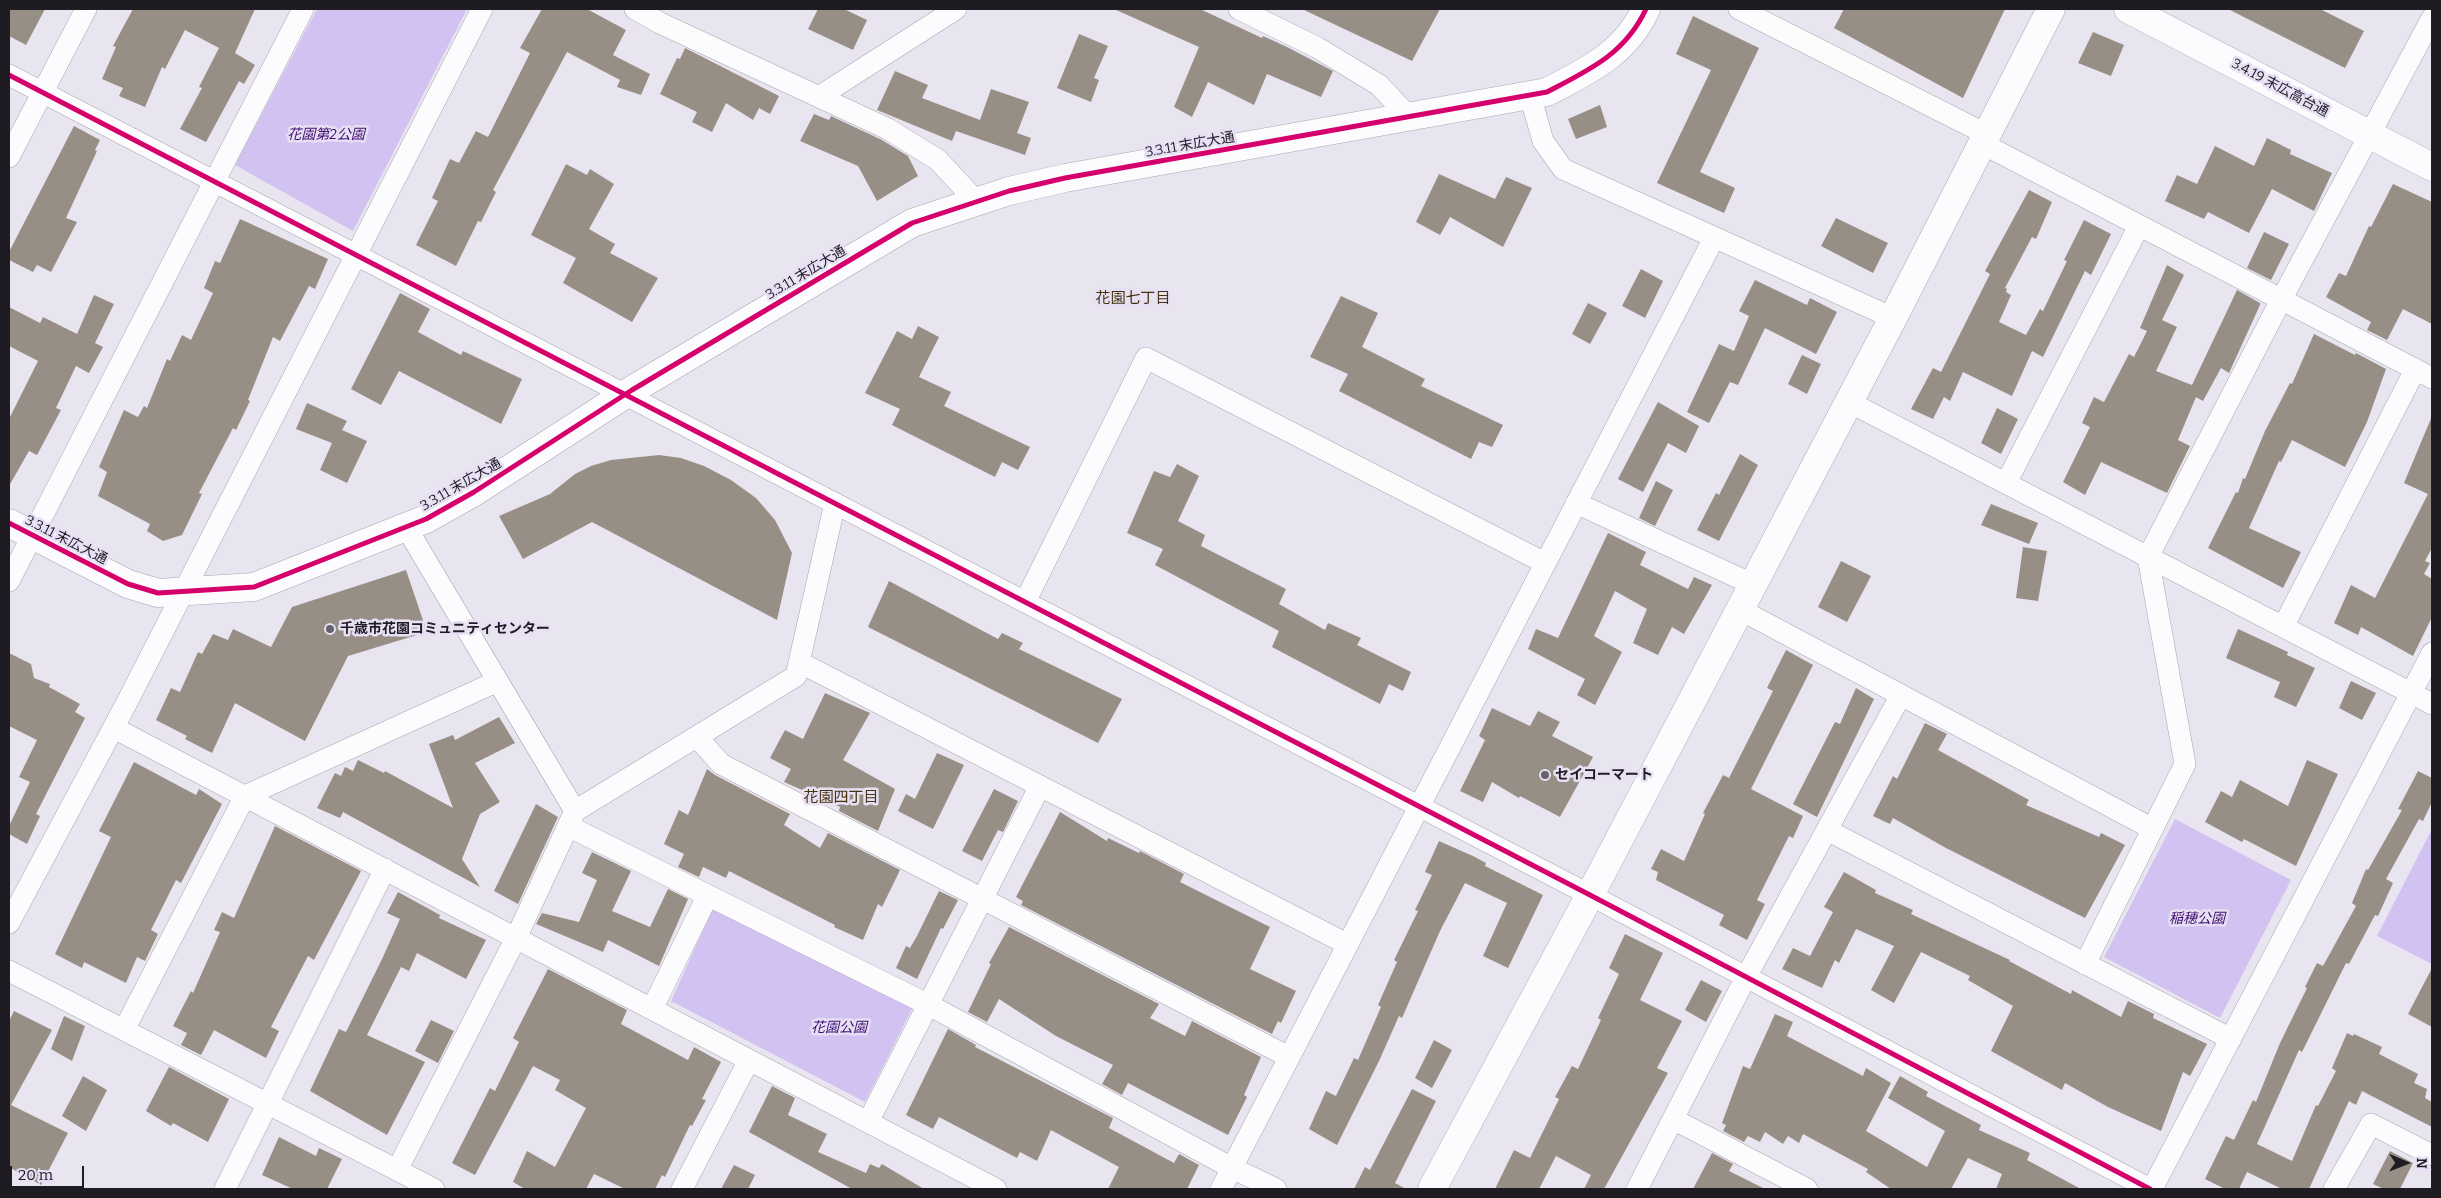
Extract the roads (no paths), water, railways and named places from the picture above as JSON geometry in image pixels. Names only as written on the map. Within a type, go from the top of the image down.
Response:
[{"type":"street","points":[[9,157],[86,9]]},
{"type":"street","points":[[9,581],[303,9]]},
{"type":"street","points":[[9,923],[114,728],[358,255],[482,9]]},
{"type":"street","points":[[635,9],[660,23],[888,129],[938,160],[976,201]]},
{"type":"street","points":[[820,96],[956,9]]},
{"type":"street","points":[[1239,9],[1318,48],[1379,85],[1409,117]]},
{"type":"street","name":"3.3.11 末広大通","points":[[9,523],[128,584],[158,593],[254,587],[426,519],[474,492],[626,395],[912,223],[976,201],[1065,178],[1547,92],[1597,66],[1622,46],[1646,9]]},
{"type":"street","points":[[1739,9],[1985,140],[2139,226],[2424,374],[2283,627]]},
{"type":"street","points":[[1432,1189],[1590,895],[1849,402],[2051,9]]},
{"type":"street","name":"3.4.19 末広高台通","points":[[2128,9],[2432,167]]},
{"type":"street","points":[[2085,964],[2151,828],[2185,764],[2148,557],[2281,300],[2371,136],[2432,18]]},
{"type":"street","points":[[9,75],[1590,895],[2151,1189],[2432,653]]},
{"type":"street","points":[[1530,95],[1543,141],[1563,170],[1893,318]]},
{"type":"street","points":[[2006,483],[2139,226]]},
{"type":"street","points":[[1221,1189],[1714,238]]},
{"type":"street","points":[[1025,602],[1146,358],[1545,562]]},
{"type":"street","points":[[1849,402],[2432,704]]},
{"type":"street","points":[[396,1170],[516,938],[572,819],[697,737],[796,676],[835,503]]},
{"type":"street","points":[[1576,503],[1752,584]]},
{"type":"street","points":[[406,527],[498,681],[572,819],[708,895],[927,1004],[1232,1168],[1276,1189]]},
{"type":"street","points":[[1739,609],[2151,828]]},
{"type":"street","points":[[799,662],[1347,944]]},
{"type":"street","points":[[124,1030],[246,796],[498,681]]},
{"type":"street","points":[[1636,1189],[1746,977],[1901,695]]},
{"type":"street","points":[[114,728],[996,1189]]},
{"type":"street","points":[[697,737],[721,764],[1289,1057]]},
{"type":"street","points":[[868,1122],[1040,786]]},
{"type":"street","points":[[1827,830],[2231,1039]]},
{"type":"street","points":[[225,1189],[385,869]]},
{"type":"street","points":[[652,1009],[708,895]]},
{"type":"street","points":[[9,971],[434,1189]]},
{"type":"street","points":[[682,1189],[749,1060]]},
{"type":"street","points":[[1672,1120],[1806,1189]]},
{"type":"street","points":[[2334,1189],[2371,1124],[2431,1153]]},
{"type":"place","name":"千歳市花園コミュニティセンター","points":[[330,629]]},
{"type":"place","name":"セイコーマート","points":[[1545,775]]},
{"type":"district","name":"花園七丁目","points":[[1133,299]]},
{"type":"district","name":"花園四丁目","points":[[841,798]]},
{"type":"park label","name":"花園第2公園","points":[[326,135]]},
{"type":"park label","name":"稲穂公園","points":[[2197,919]]},
{"type":"park label","name":"花園公園","points":[[839,1028]]}]
